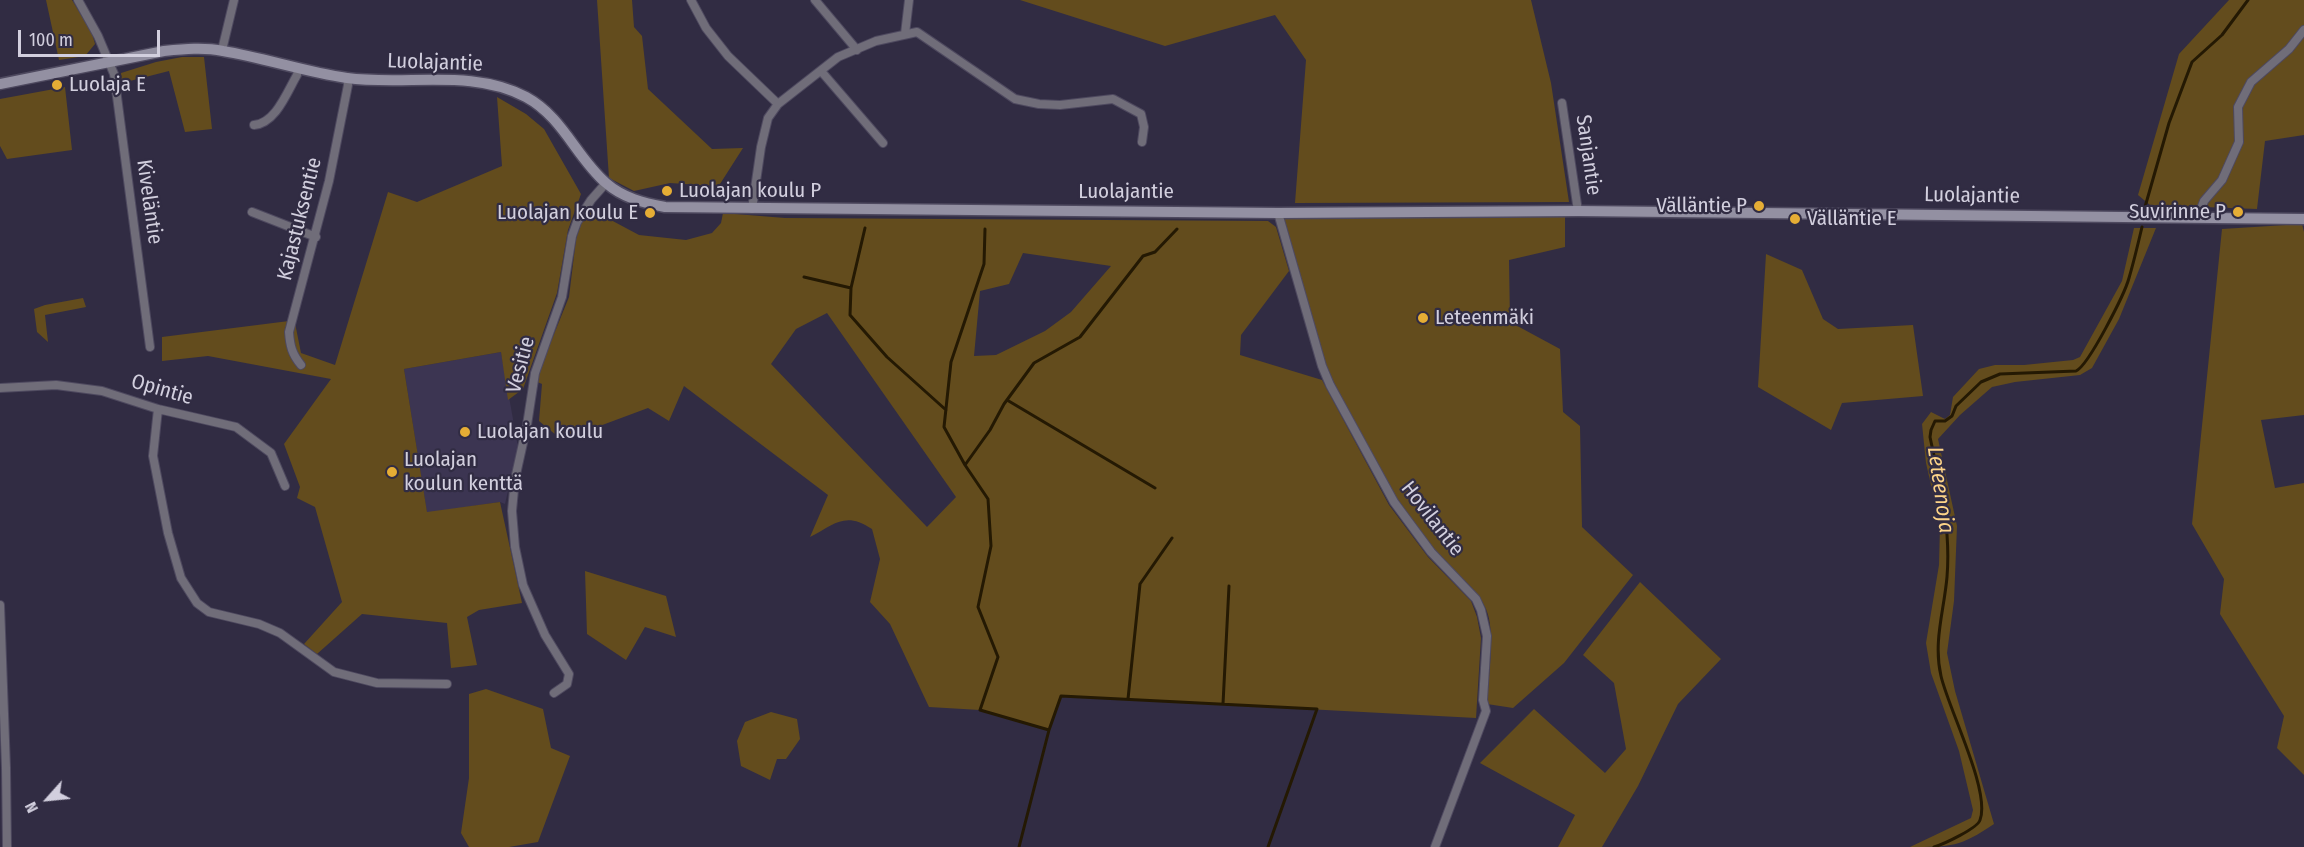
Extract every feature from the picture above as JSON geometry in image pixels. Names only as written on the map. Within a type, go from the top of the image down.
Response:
[{"type":"main road","name":"Luolajantie","points":[[0,84],[186,48],[222,50],[347,78],[489,83],[526,98],[557,121],[606,183],[634,200],[665,207],[1278,213],[1578,211],[2304,219]]},
{"type":"street","name":"Kiveläntie","points":[[78,0],[98,36],[114,74],[150,347]]},
{"type":"street","points":[[222,50],[234,0]]},
{"type":"street","points":[[691,0],[706,28],[728,56],[778,104]]},
{"type":"street","points":[[814,0],[857,50]]},
{"type":"street","points":[[905,34],[909,0]]},
{"type":"street","points":[[2198,218],[2204,201],[2222,180],[2239,142],[2238,107],[2251,82],[2289,49],[2304,30]]},
{"type":"street","points":[[752,209],[761,147],[768,118],[778,104],[838,57],[876,41],[905,34],[917,32],[1015,99],[1060,105],[1113,99],[1131,107],[1141,114],[1144,127],[1142,142]]},
{"type":"street","points":[[254,125],[263,124],[270,119],[297,75],[298,68]]},
{"type":"street","points":[[821,71],[883,143]]},
{"type":"street","name":"Kajastuksentie","points":[[301,364],[294,357],[290,346],[290,332],[329,181],[348,85],[347,78]]},
{"type":"street","name":"Sanjantie","points":[[1562,103],[1578,211]]},
{"type":"street","name":"Vesitie","points":[[554,693],[567,684],[569,674],[545,635],[523,585],[513,521],[515,479],[535,373],[562,297],[574,229],[591,200],[606,183]]},
{"type":"street","points":[[252,212],[316,237]]},
{"type":"street","name":"Hovilantie","points":[[1278,213],[1322,366],[1330,385],[1394,502],[1431,552],[1476,599],[1485,621],[1487,636],[1483,700],[1486,711],[1435,847]]},
{"type":"street","name":"Opintie","points":[[0,388],[56,385],[102,391],[158,410],[236,427],[271,453],[285,486]]},
{"type":"street","points":[[158,410],[153,456],[168,534],[181,578],[197,603],[214,614],[259,624],[280,633],[334,672],[377,683],[447,684]]},
{"type":"street","points":[[0,605],[3,784],[7,847]]},
{"type":"shaded area","points":[[46,0],[72,0],[92,33],[95,44],[85,56],[59,60]]},
{"type":"shaded area","points":[[597,0],[632,0],[634,27],[642,36],[648,89],[712,149],[743,148],[720,184],[714,186],[670,183],[634,191],[609,178]]},
{"type":"shaded area","points":[[1020,0],[1531,0],[1551,83],[1569,202],[1295,203],[1306,60],[1275,15],[1165,46]]},
{"type":"shaded area","points":[[2229,0],[2304,0],[2304,135],[2265,141],[2257,209],[2150,205],[2138,195],[2179,54]]},
{"type":"shaded area","points":[[182,57],[204,57],[212,129],[185,132],[169,71],[122,83],[121,73]]},
{"type":"shaded area","points":[[65,87],[72,150],[7,159],[0,146],[0,99]]},
{"type":"shaded area","points":[[497,97],[526,114],[544,129],[581,194],[568,230],[557,293],[523,389],[508,400],[501,352],[404,369],[427,512],[500,502],[522,603],[479,610],[467,617],[477,665],[451,668],[447,623],[362,614],[317,654],[304,644],[342,602],[315,507],[297,498],[300,487],[284,444],[331,379],[208,356],[162,361],[162,337],[289,321],[295,323],[301,353],[335,365],[388,192],[417,202],[502,166]]},
{"type":"shaded area","points":[[594,211],[639,235],[686,240],[712,233],[721,223],[723,213],[785,218],[1268,221],[1276,227],[1289,271],[1241,335],[1240,355],[1322,380],[1389,505],[1428,557],[1471,601],[1481,638],[1476,718],[1061,696],[1049,730],[980,710],[929,707],[890,624],[870,602],[880,559],[872,529],[847,520],[833,524],[810,537],[828,495],[684,386],[669,421],[648,408],[562,440],[539,421],[542,384],[535,381],[569,297],[576,239],[584,215]],"holes":[[[1023,253],[1111,266],[1071,312],[1045,331],[996,355],[974,356],[980,291],[1009,284]],[[827,313],[956,497],[927,527],[771,364],[796,329]]]},
{"type":"shaded area","points":[[1565,215],[1565,247],[1509,260],[1510,322],[1560,349],[1563,412],[1580,426],[1582,527],[1633,575],[1564,663],[1513,708],[1487,704],[1491,630],[1486,609],[1468,584],[1431,548],[1400,505],[1359,436],[1335,387],[1324,363],[1284,218]]},
{"type":"shaded area","points":[[2302,224],[2304,232],[2304,415],[2261,420],[2275,488],[2304,483],[2304,775],[2277,748],[2284,716],[2220,614],[2224,579],[2192,524],[2222,229]]},
{"type":"shaded area","points":[[2134,228],[2156,228],[2119,319],[2092,368],[2080,375],[2015,382],[1992,387],[1960,415],[1938,439],[1957,526],[1954,601],[1947,653],[1955,691],[1994,824],[1955,844],[1910,847],[1971,818],[1973,810],[1959,751],[1931,673],[1926,643],[1939,565],[1940,525],[1926,463],[1922,424],[1931,412],[1945,419],[1950,415],[1953,397],[1979,369],[1995,365],[2024,365],[2073,360],[2080,357],[2122,281]]},
{"type":"shaded area","points":[[1766,254],[1802,270],[1823,319],[1838,329],[1913,325],[1923,396],[1842,403],[1831,430],[1758,387]]},
{"type":"shaded area","points":[[83,298],[86,307],[45,315],[48,342],[37,332],[34,309]]},
{"type":"shaded area","name":"Luolajan koulu","points":[[501,352],[518,447],[505,504],[500,502],[427,513],[404,369]]},
{"type":"shaded area","points":[[585,571],[666,596],[676,637],[645,627],[626,660],[587,634]]},
{"type":"shaded area","points":[[1640,582],[1721,659],[1678,704],[1638,786],[1602,847],[1558,847],[1575,815],[1480,763],[1534,709],[1605,773],[1626,749],[1614,683],[1583,655]]},
{"type":"shaded area","points":[[486,689],[543,709],[551,748],[570,756],[538,842],[509,847],[469,847],[461,833],[469,778],[469,694]]},
{"type":"shaded area","points":[[771,712],[797,719],[800,739],[786,759],[777,759],[770,780],[741,766],[737,741],[745,722]]},
{"type":"waterway","name":"Leteenoja","points":[[2145,207],[2169,123],[2192,62],[2222,35],[2248,0]]},
{"type":"waterway","name":"Leteenoja","points":[[1934,847],[1978,823],[1982,807],[1980,790],[1945,690],[1939,663],[1939,639],[1948,559],[1944,506],[1930,437],[1931,430],[1935,421],[1945,421],[1952,416],[1956,406],[1981,382],[2000,374],[2076,371],[2082,366],[2106,328],[2126,286],[2142,227]]},
{"type":"waterway","points":[[851,288],[865,228]]},
{"type":"waterway","points":[[965,465],[944,427],[951,362],[984,264],[985,229]]},
{"type":"waterway","points":[[1049,730],[980,710],[998,657],[978,607],[991,546],[988,499],[965,465],[990,430],[1004,404],[1034,363],[1080,337],[1143,256],[1155,252],[1177,229]]},
{"type":"waterway","points":[[804,277],[851,288],[850,315],[887,357],[946,410]]},
{"type":"waterway","points":[[1007,400],[1155,488]]},
{"type":"waterway","points":[[1128,699],[1140,584],[1172,538]]},
{"type":"waterway","points":[[1223,704],[1229,586]]},
{"type":"waterway","points":[[1019,847],[1049,730],[1061,696],[1317,709],[1268,847]]},
{"type":"place","name":"Luolaja E","points":[[57,85]]},
{"type":"place","name":"Luolajan koulu P","points":[[667,191]]},
{"type":"place","name":"Välläntie P","points":[[1759,206]]},
{"type":"place","name":"Suvirinne P","points":[[2238,212]]},
{"type":"place","name":"Luolajan koulu E","points":[[650,213]]},
{"type":"place","name":"Välläntie E","points":[[1795,219]]},
{"type":"place","name":"Leteenmäki","points":[[1423,318]]},
{"type":"place","name":"Luolajan koulu","points":[[465,432]]},
{"type":"place","name":"Luolajan koulun kenttä","points":[[392,472]]}]
